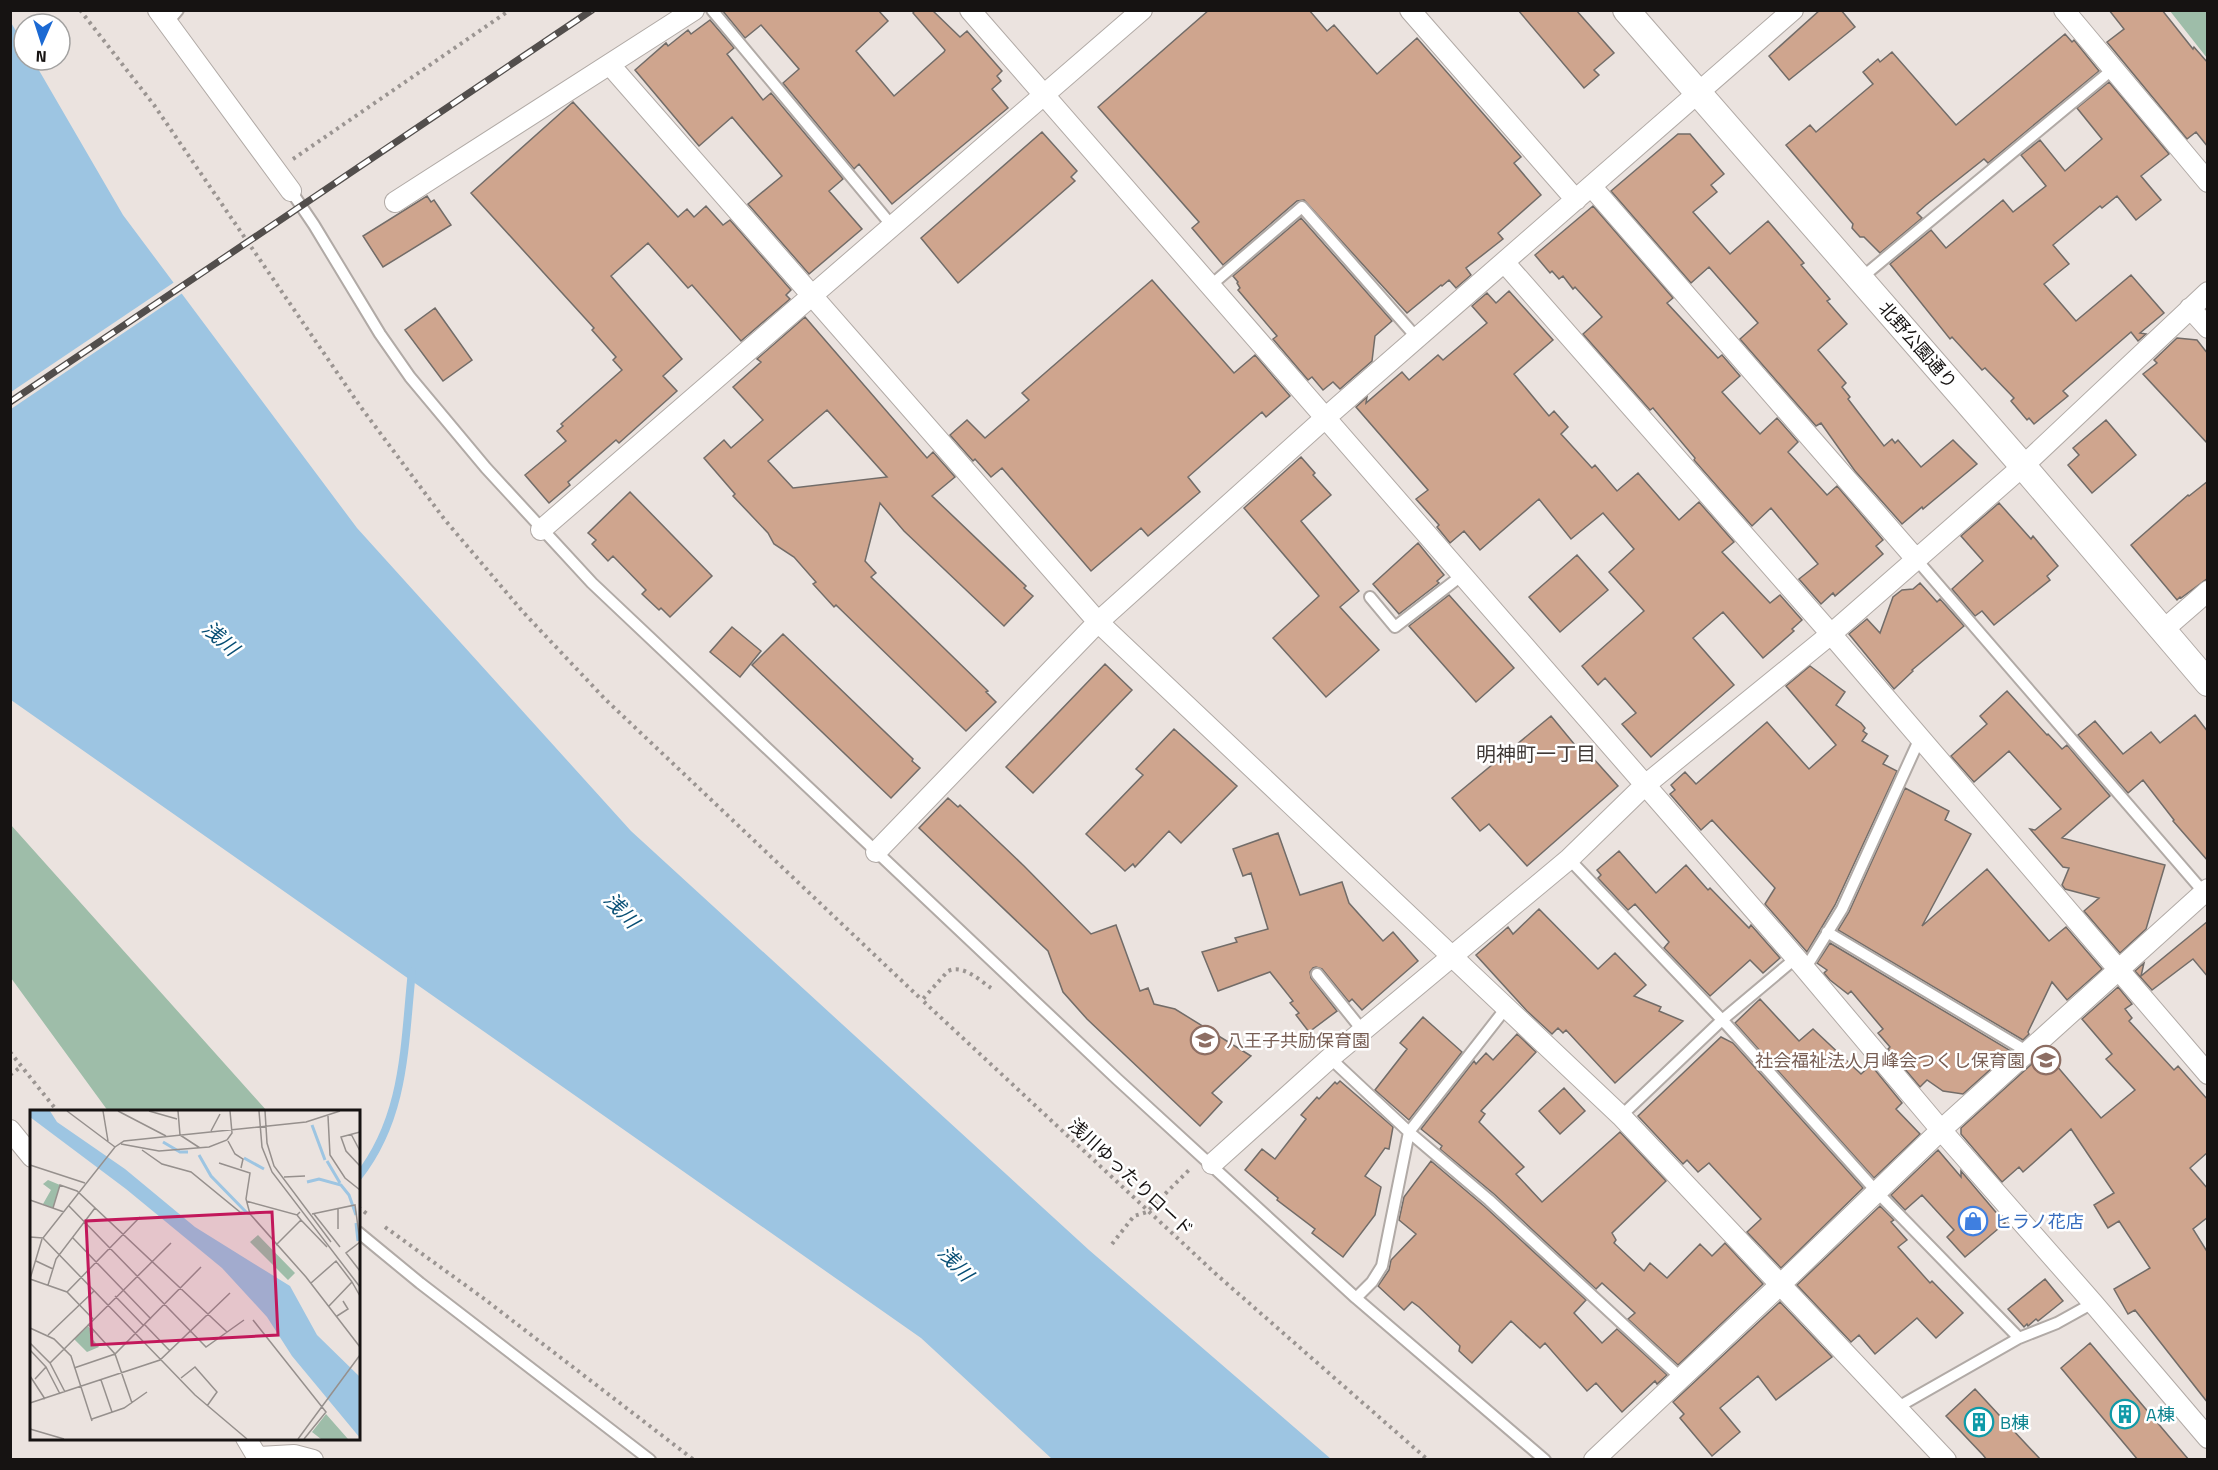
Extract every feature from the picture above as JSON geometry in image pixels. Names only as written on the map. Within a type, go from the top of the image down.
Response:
[{"type":"street","points":[[395,202],[694,10]]},
{"type":"street","points":[[970,10],[1644,786],[1801,963],[1941,1130],[2208,1438]]},
{"type":"street","points":[[541,530],[1142,10]]},
{"type":"street","points":[[1410,10],[1576,200]]},
{"type":"street","name":"北野公園通り","points":[[1626,10],[2023,466],[2208,683]]},
{"type":"street","points":[[876,852],[1098,622],[1324,419],[1793,10]]},
{"type":"street","points":[[2064,10],[2208,182]]},
{"type":"street","points":[[168,15],[291,191]]},
{"type":"street","points":[[610,65],[1098,622],[1621,1116],[1946,1460]]},
{"type":"street","points":[[1591,186],[1916,559]]},
{"type":"street","points":[[1504,262],[1831,634],[2208,1074]]},
{"type":"street","points":[[1212,1164],[1330,1058],[1569,859],[1644,786],[1831,634],[2023,466],[2208,292]]},
{"type":"street","points":[[2190,308],[2208,328]]},
{"type":"street","points":[[2162,631],[2208,591]]},
{"type":"street","points":[[1594,1460],[1941,1130],[2206,892]]},
{"type":"street","points":[[10,1130],[30,1155]]},
{"type":"street","points":[[247,1440],[259,1458],[294,1455],[313,1460]]},
{"type":"lane","points":[[712,10],[893,227]]},
{"type":"lane","points":[[1860,279],[2113,69]]},
{"type":"lane","points":[[291,191],[380,334],[410,377],[541,530],[619,610],[1118,1079],[1356,1298],[1545,1460]]},
{"type":"lane","points":[[1210,286],[1302,207],[1418,338]]},
{"type":"lane","points":[[1916,559],[2206,892]]},
{"type":"lane","points":[[1370,597],[1395,627],[1461,576]]},
{"type":"lane","points":[[1621,1116],[1722,1020],[1801,963],[1827,932],[1842,909],[1920,738]]},
{"type":"lane","points":[[1569,859],[1722,1020],[1876,1191],[2019,1338]]},
{"type":"lane","points":[[1827,932],[2028,1052]]},
{"type":"lane","points":[[1317,974],[1363,1031]]},
{"type":"lane","points":[[1356,1298],[1372,1282],[1382,1266],[1409,1132],[1506,1008]]},
{"type":"lane","points":[[1330,1058],[1409,1132],[1489,1200],[1680,1377]]},
{"type":"lane","points":[[360,1234],[420,1283],[650,1460]]},
{"type":"lane","points":[[1898,1407],[2019,1338],[2056,1323],[2093,1303]]},
{"type":"path","name":"浅川ゆったりロード","points":[[80,10],[154,105],[360,406],[445,520],[523,612],[605,699],[1147,1212],[1428,1460]]},
{"type":"path","points":[[285,165],[510,10]]},
{"type":"path","points":[[922,1000],[948,970],[954,968],[962,969],[996,991]]},
{"type":"path","points":[[10,1052],[56,1110]]},
{"type":"path","points":[[10,1075],[22,1066]]},
{"type":"path","points":[[1112,1244],[1134,1216],[1147,1212],[1180,1181]]},
{"type":"path","points":[[391,1232],[483,1298],[694,1460]]},
{"type":"green space","points":[[2170,11],[2207,11],[2207,58]]},
{"type":"green space","points":[[10,825],[266,1110],[107,1110],[11,978]]},
{"type":"water","name":"浅川","points":[[10,21],[12,24],[12,72],[40,72],[123,215],[357,528],[631,831],[1089,1250],[1331,1459],[1052,1459],[921,1338],[11,700]]},
{"type":"pier","points":[[176,281],[184,292],[11,409],[11,392]]},
{"type":"building","points":[[722,10],[878,10],[888,21],[856,51],[894,96],[945,50],[913,13],[915,10],[932,10],[960,37],[967,31],[1002,71],[997,76],[1001,81],[992,89],[1008,108],[892,204],[859,164],[854,169],[783,83],[799,69],[761,25],[745,38]]},
{"type":"building","points":[[1209,10],[1309,10],[1327,31],[1334,25],[1377,74],[1417,38],[1521,157],[1514,163],[1541,195],[1498,233],[1503,239],[1466,268],[1471,275],[1456,288],[1449,280],[1407,313],[1304,200],[1297,201],[1223,265],[1192,228],[1199,222],[1098,107]]},
{"type":"building","points":[[1518,10],[1576,10],[1614,53],[1594,70],[1599,75],[1584,88]]},
{"type":"building","points":[[1820,10],[1841,10],[1855,27],[1789,80],[1769,56]]},
{"type":"building","points":[[2109,10],[2162,10],[2193,49],[2194,47],[2208,63],[2208,147],[2196,132],[2187,139],[2107,42],[2124,29]]},
{"type":"building","points":[[710,20],[734,48],[727,54],[763,100],[771,93],[843,179],[829,191],[862,229],[809,274],[748,204],[782,176],[732,117],[699,146],[635,70],[666,43],[668,46],[688,30],[691,34]]},
{"type":"building","points":[[2065,34],[2072,42],[2074,40],[2099,71],[1988,163],[1984,159],[1926,205],[1917,213],[1922,218],[1880,253],[1852,228],[1853,224],[1786,145],[1810,125],[1816,132],[1873,84],[1863,72],[1878,59],[1880,62],[1892,52],[1956,125]]},
{"type":"building","points":[[2109,82],[2169,154],[2141,176],[2161,200],[2136,220],[2117,196],[2102,208],[2100,206],[2053,245],[2069,264],[2044,284],[2076,321],[2131,275],[2164,313],[2140,333],[2146,334],[2138,341],[2131,332],[2063,391],[2068,396],[2034,424],[2029,418],[2027,420],[2011,401],[2014,398],[1985,368],[1982,370],[1952,337],[1950,339],[1890,264],[1931,230],[1946,248],[2003,200],[2013,212],[2046,186],[2021,155],[2040,140],[2065,171],[2102,139],[2077,108]]},
{"type":"building","points":[[573,102],[678,217],[687,209],[694,217],[706,206],[723,225],[730,220],[791,290],[786,295],[790,299],[741,341],[692,285],[688,288],[648,243],[611,276],[682,359],[663,376],[677,391],[619,443],[616,440],[568,482],[570,485],[549,503],[525,475],[566,441],[557,431],[563,426],[561,424],[622,370],[613,360],[616,357],[592,330],[594,328],[471,193]]},
{"type":"building","points":[[1042,132],[1077,171],[1071,177],[1075,181],[958,283],[921,238]]},
{"type":"building","points":[[1678,134],[1690,134],[1724,174],[1711,185],[1717,192],[1693,212],[1730,254],[1768,221],[1804,263],[1801,265],[1830,299],[1827,301],[1847,324],[1818,350],[1846,383],[1842,387],[1850,397],[1848,399],[1884,446],[1892,439],[1895,443],[1898,440],[1921,467],[1953,440],[1977,464],[1902,524],[1855,471],[1821,423],[1816,426],[1740,339],[1758,323],[1709,267],[1691,283],[1611,191]]},
{"type":"building","points":[[427,196],[431,202],[434,200],[451,225],[383,267],[363,236]]},
{"type":"building","points":[[1593,206],[1673,298],[1667,303],[1718,358],[1722,355],[1740,376],[1722,392],[1760,434],[1777,418],[1798,442],[1788,452],[1827,495],[1837,486],[1883,540],[1876,546],[1883,554],[1835,596],[1833,593],[1821,604],[1799,579],[1818,564],[1771,508],[1752,526],[1694,460],[1695,458],[1653,408],[1650,410],[1583,334],[1602,317],[1575,287],[1573,289],[1563,276],[1559,279],[1552,271],[1550,273],[1535,255]]},
{"type":"building","points":[[1301,218],[1392,321],[1375,336],[1372,361],[1340,389],[1333,382],[1323,390],[1312,377],[1308,380],[1273,339],[1277,336],[1238,290],[1240,288],[1238,282],[1233,276]]},
{"type":"building","points":[[1152,280],[1234,373],[1255,355],[1290,396],[1266,417],[1262,412],[1188,477],[1200,492],[1148,536],[1141,528],[1091,571],[1002,468],[991,477],[950,435],[967,420],[985,438],[1029,400],[1022,393]]},
{"type":"building","points":[[1509,291],[1553,340],[1514,374],[1549,416],[1554,411],[1568,427],[1561,434],[1592,468],[1595,465],[1617,491],[1638,473],[1679,520],[1699,502],[1734,542],[1722,552],[1770,603],[1780,595],[1802,620],[1792,629],[1794,631],[1763,658],[1723,612],[1693,638],[1734,685],[1651,757],[1622,724],[1636,713],[1605,678],[1598,685],[1582,666],[1644,611],[1609,572],[1634,549],[1603,513],[1571,539],[1539,499],[1480,550],[1464,531],[1450,543],[1437,527],[1439,525],[1416,499],[1428,490],[1356,407],[1367,397],[1366,403],[1402,372],[1409,380],[1438,355],[1443,360],[1487,323],[1472,306],[1487,293],[1496,303]]},
{"type":"building","points":[[435,308],[472,360],[443,381],[405,330]]},
{"type":"building","points":[[805,317],[927,458],[933,452],[955,477],[932,496],[1026,586],[1024,588],[1033,596],[1004,626],[904,531],[880,503],[865,561],[876,573],[871,577],[988,691],[986,692],[996,702],[966,731],[836,605],[834,607],[813,584],[816,582],[794,557],[774,544],[768,533],[733,496],[735,494],[704,458],[724,440],[731,448],[763,420],[733,387],[761,362],[757,359]],"holes":[[[827,410],[887,477],[793,488],[768,461]]]},
{"type":"building","points":[[2177,338],[2197,340],[2208,354],[2208,444],[2143,374],[2157,363],[2154,360]]},
{"type":"building","points":[[2106,420],[2136,455],[2092,493],[2068,465],[2079,455],[2073,448]]},
{"type":"building","points":[[1301,457],[1331,495],[1301,521],[1359,591],[1340,607],[1379,650],[1326,697],[1273,638],[1319,596],[1244,508]]},
{"type":"building","points":[[2208,481],[2208,578],[2177,600],[2131,545],[2188,495]]},
{"type":"building","points":[[630,492],[712,576],[670,617],[642,594],[646,590],[613,556],[608,561],[592,544],[596,540],[588,533]]},
{"type":"building","points":[[1999,503],[2031,539],[2033,536],[2058,566],[2047,576],[2050,580],[1994,625],[1982,611],[1975,616],[1952,589],[1983,561],[1961,536]]},
{"type":"building","points":[[1418,543],[1444,575],[1437,581],[1439,583],[1399,614],[1373,584]]},
{"type":"building","points":[[1577,555],[1608,590],[1560,632],[1529,597]]},
{"type":"building","points":[[1920,583],[1937,602],[1940,599],[1964,626],[1912,670],[1894,689],[1849,634],[1867,619],[1880,633],[1893,597],[1902,590],[1913,589]]},
{"type":"building","points":[[1449,595],[1514,668],[1476,702],[1409,626]]},
{"type":"building","points":[[732,627],[761,651],[740,677],[710,652]]},
{"type":"building","points":[[783,634],[920,768],[891,798],[752,665]]},
{"type":"building","points":[[1105,664],[1132,690],[1033,793],[1006,767]]},
{"type":"building","points":[[1810,666],[1845,692],[1836,705],[1861,723],[1865,728],[1863,731],[1867,734],[1862,741],[1888,756],[1883,764],[1897,771],[1835,905],[1807,952],[1765,904],[1775,888],[1712,820],[1701,830],[1670,794],[1675,790],[1671,785],[1685,772],[1696,784],[1767,722],[1809,769],[1836,745],[1786,686]]},
{"type":"building","points":[[2007,691],[2062,749],[2067,745],[2110,796],[2062,838],[2165,865],[2146,929],[2120,953],[2084,911],[2099,898],[2065,889],[2062,885],[2069,868],[2063,867],[2030,829],[2035,830],[2061,809],[2009,751],[1974,782],[1951,756],[1987,724],[1980,716]]},
{"type":"building","points":[[2195,715],[2208,732],[2208,861],[2173,821],[2143,780],[2128,793],[2078,735],[2095,721],[2123,754],[2151,732],[2160,743]]},
{"type":"building","points":[[1551,716],[1589,762],[1593,758],[1618,786],[1527,866],[1489,824],[1480,831],[1452,798]]},
{"type":"building","points":[[1174,729],[1237,786],[1181,843],[1169,831],[1135,867],[1133,864],[1125,871],[1086,834],[1143,775],[1136,769]]},
{"type":"building","points":[[1905,788],[1949,811],[1945,820],[1971,834],[1922,926],[1987,869],[2049,941],[2066,927],[2102,969],[2067,1000],[2052,982],[2029,1034],[2023,1040],[1838,930],[1849,912]]},
{"type":"building","points":[[948,798],[958,807],[960,805],[1091,934],[1116,925],[1140,991],[1148,988],[1154,1004],[1175,1009],[1251,1056],[1212,1093],[1222,1102],[1200,1126],[1087,1019],[1063,992],[1048,951],[919,828]]},
{"type":"building","points":[[1278,833],[1300,895],[1342,882],[1349,903],[1383,941],[1393,932],[1418,961],[1362,1010],[1352,999],[1349,1002],[1322,969],[1313,968],[1310,972],[1311,978],[1337,1011],[1309,1032],[1296,1015],[1299,1013],[1290,1003],[1293,1001],[1270,972],[1218,991],[1202,952],[1237,942],[1235,938],[1268,929],[1251,873],[1243,876],[1233,849]]},
{"type":"building","points":[[1619,851],[1656,893],[1686,865],[1708,890],[1710,888],[1749,928],[1751,925],[1780,958],[1763,973],[1750,960],[1710,996],[1664,948],[1669,942],[1635,904],[1628,910],[1598,878],[1601,875],[1597,870]]},
{"type":"building","points":[[1539,909],[1598,969],[1615,953],[1646,985],[1634,996],[1661,1007],[1659,1011],[1683,1021],[1615,1083],[1566,1030],[1563,1033],[1558,1028],[1552,1034],[1527,1011],[1476,955],[1508,927],[1513,934]]},
{"type":"building","points":[[2208,921],[2208,977],[2193,959],[2152,990],[2135,971],[2144,963],[2141,976]]},
{"type":"building","points":[[1830,943],[2011,1051],[1963,1094],[1943,1091],[1927,1080],[1920,1087],[1888,1049],[1890,1047],[1878,1033],[1883,1029],[1851,991],[1848,994],[1830,980],[1824,973],[1827,970],[1817,963]]},
{"type":"building","points":[[2118,987],[2132,1004],[2125,1009],[2132,1018],[2129,1021],[2174,1070],[2178,1066],[2208,1100],[2208,1152],[2190,1168],[2208,1189],[2208,1217],[2193,1229],[2208,1253],[2208,1403],[2135,1310],[2128,1314],[2114,1289],[2150,1268],[2119,1221],[2108,1228],[2094,1205],[2114,1193],[2071,1129],[2023,1172],[2019,1167],[2002,1182],[1961,1134],[1961,1128],[2045,1052],[2101,1118],[2135,1090],[2106,1059],[2112,1054],[2082,1019]]},
{"type":"building","points":[[1760,999],[1799,1041],[1813,1029],[1861,1074],[1871,1065],[1902,1103],[1896,1109],[1920,1134],[1874,1178],[1735,1023]]},
{"type":"building","points":[[1423,1017],[1462,1052],[1409,1120],[1375,1090],[1407,1049],[1400,1043]]},
{"type":"building","points":[[1517,1034],[1536,1052],[1481,1111],[1485,1114],[1479,1122],[1524,1167],[1516,1174],[1542,1202],[1620,1132],[1666,1181],[1612,1233],[1616,1240],[1614,1243],[1644,1271],[1650,1263],[1667,1278],[1700,1244],[1712,1256],[1725,1243],[1763,1284],[1678,1365],[1628,1319],[1635,1313],[1602,1283],[1596,1289],[1494,1194],[1440,1149],[1442,1146],[1421,1129],[1474,1061],[1476,1064],[1486,1053],[1493,1060]]},
{"type":"building","points":[[1721,1037],[1733,1043],[1863,1188],[1781,1268],[1747,1232],[1761,1219],[1709,1163],[1698,1172],[1687,1160],[1683,1164],[1638,1116]]},
{"type":"building","points":[[1340,1081],[1393,1127],[1389,1149],[1385,1148],[1365,1176],[1381,1187],[1375,1215],[1343,1257],[1312,1233],[1315,1229],[1277,1200],[1278,1198],[1245,1170],[1262,1149],[1275,1159],[1306,1119],[1301,1115],[1317,1097],[1319,1099],[1335,1082],[1337,1084]]},
{"type":"building","points":[[1564,1088],[1585,1111],[1560,1134],[1539,1111]]},
{"type":"building","points":[[1938,1150],[1961,1177],[1961,1171],[2005,1223],[1965,1257],[1947,1237],[1954,1230],[1922,1195],[1905,1210],[1891,1195]]},
{"type":"building","points":[[1431,1161],[1484,1206],[1586,1300],[1574,1313],[1602,1343],[1617,1329],[1667,1375],[1657,1384],[1655,1381],[1622,1412],[1596,1383],[1587,1391],[1545,1343],[1540,1348],[1511,1321],[1472,1363],[1459,1351],[1460,1346],[1419,1307],[1412,1302],[1404,1310],[1378,1286],[1389,1270],[1391,1260],[1416,1234],[1399,1220],[1404,1197]]},
{"type":"building","points":[[1880,1206],[1894,1220],[1891,1222],[1907,1240],[1898,1247],[1930,1283],[1932,1281],[1963,1313],[1936,1338],[1917,1318],[1875,1354],[1859,1335],[1851,1342],[1797,1285]]},
{"type":"building","points":[[2045,1279],[2063,1301],[2038,1321],[2036,1319],[2024,1327],[2008,1309]]},
{"type":"building","points":[[1780,1302],[1832,1357],[1776,1400],[1758,1376],[1720,1408],[1740,1432],[1712,1456],[1680,1418],[1684,1414],[1673,1402]]},
{"type":"building","name":"A棟","points":[[2090,1343],[2189,1460],[2138,1460],[2061,1368]]},
{"type":"building","name":"B棟","points":[[1975,1389],[2041,1460],[1987,1460],[1946,1416]]},
{"type":"waterway","points":[[360,1174],[374,1154],[394,1105],[404,1053],[412,971]]},
{"type":"railway","points":[[10,402],[592,10]]},
{"type":"place","name":"八王子共励保育園","points":[[1205,1040]]},
{"type":"place","name":"社会福祉法人月峰会つくし保育園","points":[[2046,1060]]},
{"type":"place","name":"ヒラノ花店","points":[[1973,1221]]},
{"type":"place","name":"A棟","points":[[2125,1414]]},
{"type":"place","name":"B棟","points":[[1979,1422]]},
{"type":"district","name":"明神町一丁目","points":[[1536,753]]}]
